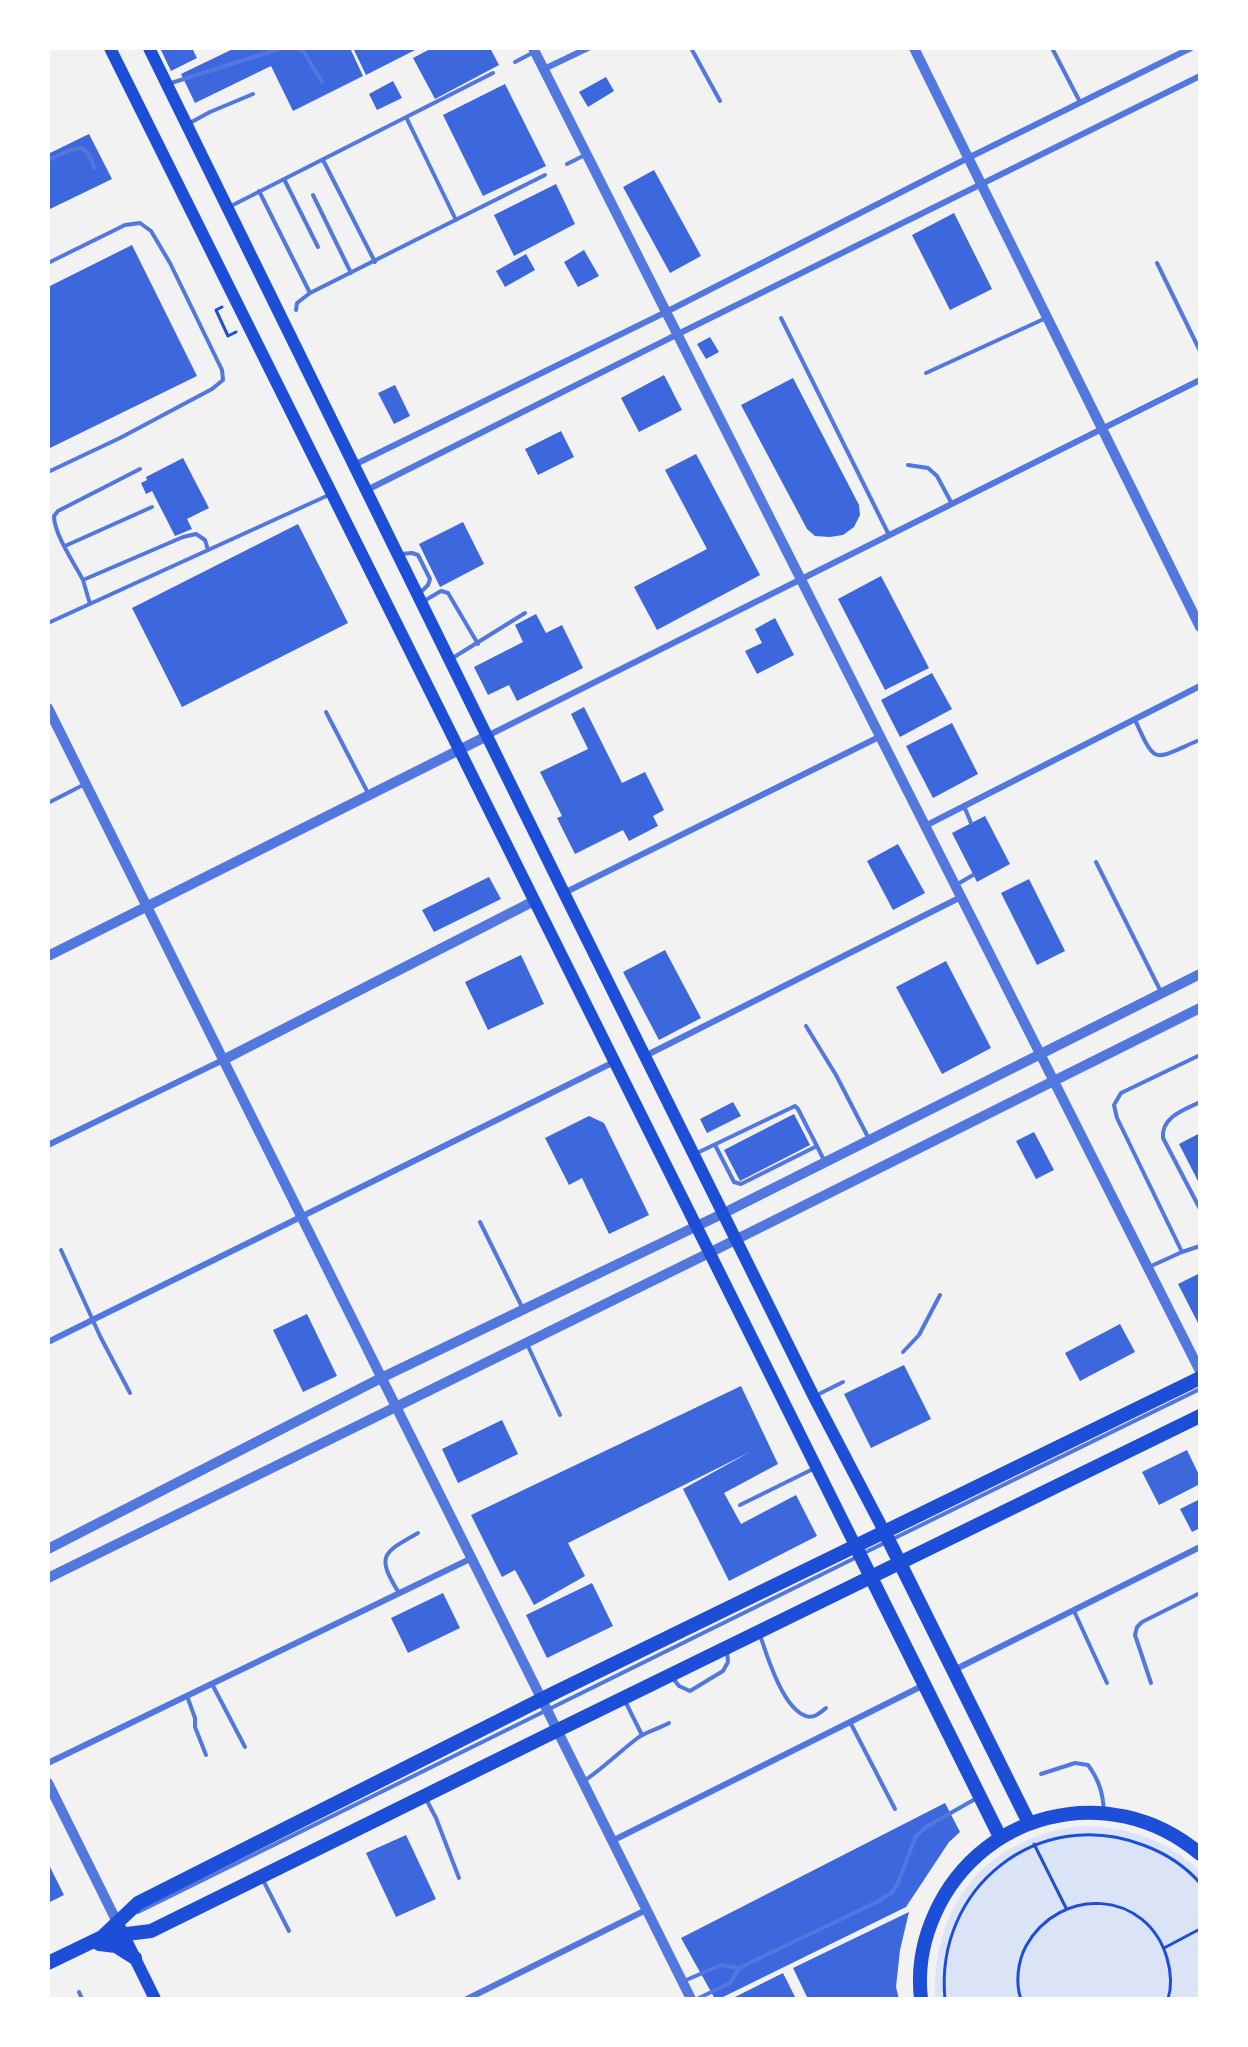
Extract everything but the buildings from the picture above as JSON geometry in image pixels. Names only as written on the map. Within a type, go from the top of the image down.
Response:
[{"type":"main road","points":[[110,48],[1000,1838]]},
{"type":"main road","points":[[149,48],[736,1240],[1029,1823]]},
{"type":"main road","points":[[48,1964],[102,1937],[138,1903],[886,1536],[1200,1378]]},
{"type":"main road","points":[[102,1937],[152,1931],[1200,1416]]},
{"type":"main road","points":[[921,1999],[924,1942],[940,1900],[967,1864],[1000,1838],[1046,1817],[1095,1811],[1143,1820],[1187,1842],[1200,1854]]},
{"type":"main road","points":[[117,1922],[155,1999]]},
{"type":"main road","points":[[89,1944],[116,1946],[135,1958]]},
{"type":"street","points":[[544,69],[588,48]]},
{"type":"street","points":[[914,48],[1200,627]]},
{"type":"street","points":[[354,465],[666,312],[968,158],[1191,48]]},
{"type":"street","points":[[534,50],[1200,1371]]},
{"type":"street","points":[[367,490],[1200,76]]},
{"type":"street","points":[[48,956],[1200,380]]},
{"type":"street","points":[[925,826],[1200,686]]},
{"type":"street","points":[[48,708],[691,1999]]},
{"type":"street","points":[[564,893],[881,736]]},
{"type":"street","points":[[645,1056],[961,897]]},
{"type":"street","points":[[48,1146],[223,1060],[534,901]]},
{"type":"street","points":[[48,1549],[381,1378],[724,1214],[1200,974]]},
{"type":"street","points":[[48,1578],[709,1254],[1200,1008]]},
{"type":"street","points":[[48,1342],[614,1062]]},
{"type":"street","points":[[953,1670],[1200,1547]]},
{"type":"street","points":[[48,1762],[470,1559]]},
{"type":"street","points":[[611,1841],[924,1685]]},
{"type":"street","points":[[48,1783],[117,1922]]},
{"type":"street","points":[[467,1999],[646,1910]]},
{"type":"lane","points":[[167,84],[282,48]]},
{"type":"lane","points":[[296,48],[304,52],[322,82]]},
{"type":"lane","points":[[691,48],[720,101]]},
{"type":"lane","points":[[1052,48],[1080,102]]},
{"type":"lane","points":[[515,62],[534,50]]},
{"type":"lane","points":[[228,207],[493,73]]},
{"type":"lane","points":[[187,125],[210,112],[253,94]]},
{"type":"lane","points":[[406,117],[456,220]]},
{"type":"lane","points":[[48,160],[70,150],[81,148],[88,153],[95,168]]},
{"type":"lane","points":[[567,164],[587,154]]},
{"type":"lane","points":[[323,160],[375,262]]},
{"type":"lane","points":[[296,310],[297,303],[310,293],[544,175]]},
{"type":"lane","points":[[284,179],[318,247]]},
{"type":"lane","points":[[259,191],[310,293]]},
{"type":"lane","points":[[313,195],[351,273]]},
{"type":"lane","points":[[48,263],[125,225],[140,223],[151,231],[170,263],[222,370],[223,380],[202,395],[48,472]]},
{"type":"lane","points":[[1157,263],[1200,351]]},
{"type":"lane","points":[[926,373],[1047,317]]},
{"type":"lane","points":[[781,318],[889,535]]},
{"type":"lane","points":[[908,465],[928,468],[937,476],[952,504]]},
{"type":"lane","points":[[90,604],[83,580],[65,546],[54,516],[140,469]]},
{"type":"lane","points":[[48,623],[331,494]]},
{"type":"lane","points":[[65,546],[152,507]]},
{"type":"lane","points":[[83,580],[183,537],[196,534],[205,540],[208,550]]},
{"type":"lane","points":[[399,555],[412,553],[418,555],[430,579],[420,598]]},
{"type":"lane","points":[[420,598],[441,591],[448,593],[478,644]]},
{"type":"lane","points":[[450,659],[478,644],[525,613]]},
{"type":"lane","points":[[326,712],[369,795]]},
{"type":"lane","points":[[1134,719],[1148,749],[1153,754],[1161,756],[1197,741]]},
{"type":"lane","points":[[48,803],[85,783]]},
{"type":"lane","points":[[964,806],[971,823]]},
{"type":"lane","points":[[1096,862],[1161,993]]},
{"type":"lane","points":[[955,885],[973,875]]},
{"type":"lane","points":[[806,1026],[836,1075],[870,1140]]},
{"type":"lane","points":[[1182,1252],[1117,1118],[1114,1105],[1121,1094],[1200,1055]]},
{"type":"lane","points":[[1200,1102],[1167,1121],[1163,1129],[1163,1138],[1200,1209]]},
{"type":"lane","points":[[694,1155],[795,1106],[825,1162]]},
{"type":"lane","points":[[715,1145],[737,1184],[817,1146]]},
{"type":"lane","points":[[480,1222],[524,1310]]},
{"type":"lane","points":[[1148,1268],[1200,1246]]},
{"type":"lane","points":[[61,1250],[130,1393]]},
{"type":"lane","points":[[903,1352],[919,1335],[940,1295]]},
{"type":"lane","points":[[527,1343],[560,1415]]},
{"type":"lane","points":[[814,1396],[843,1382]]},
{"type":"lane","points":[[886,1536],[1200,1389]]},
{"type":"lane","points":[[740,1505],[816,1468]]},
{"type":"lane","points":[[399,1593],[385,1567],[385,1558],[392,1548],[418,1533]]},
{"type":"lane","points":[[1151,1683],[1135,1635],[1137,1627],[1142,1622],[1200,1593]]},
{"type":"lane","points":[[1074,1610],[1107,1683]]},
{"type":"lane","points":[[759,1632],[772,1671],[793,1706],[804,1716],[812,1717],[826,1708]]},
{"type":"lane","points":[[670,1675],[679,1686],[690,1691],[704,1684],[723,1671],[728,1662],[726,1647]]},
{"type":"lane","points":[[212,1683],[245,1747]]},
{"type":"lane","points":[[186,1696],[193,1709],[195,1728],[206,1755]]},
{"type":"lane","points":[[624,1698],[642,1735]]},
{"type":"lane","points":[[850,1722],[895,1809]]},
{"type":"lane","points":[[582,1782],[602,1770],[608,1762],[642,1735],[669,1724]]},
{"type":"lane","points":[[1041,1774],[1075,1763],[1088,1765],[1102,1792],[1104,1813]]},
{"type":"lane","points":[[424,1796],[436,1818],[459,1878]]},
{"type":"lane","points":[[697,1999],[730,1983],[739,1968],[879,1901],[891,1893],[897,1885],[916,1836],[926,1827],[980,1797]]},
{"type":"lane","points":[[262,1876],[290,1931]]},
{"type":"lane","points":[[682,1982],[721,1965],[739,1968]]},
{"type":"lane","points":[[79,1992],[82,1999]]},
{"type":"path","points":[[216,310],[228,336]]},
{"type":"path","points":[[945,1999],[944,1963],[956,1920],[980,1884],[996,1868],[1034,1844],[1081,1834],[1112,1836],[1157,1850],[1176,1862],[1200,1883]]},
{"type":"path","points":[[1034,1844],[1066,1908]]},
{"type":"path","points":[[1021,1999],[1018,1973],[1022,1952],[1033,1934],[1047,1918],[1066,1908],[1084,1903],[1104,1903],[1123,1908],[1140,1918],[1154,1931],[1164,1948],[1170,1969],[1168,1999]]},
{"type":"path","points":[[1164,1948],[1200,1929]]},
{"type":"shaded area","points":[[1080,1826],[1113,1829],[1144,1836],[1173,1850],[1200,1871],[1200,1999],[935,1999],[936,1965],[943,1934],[955,1906],[971,1882],[992,1861],[1017,1845],[1046,1833]]}]
